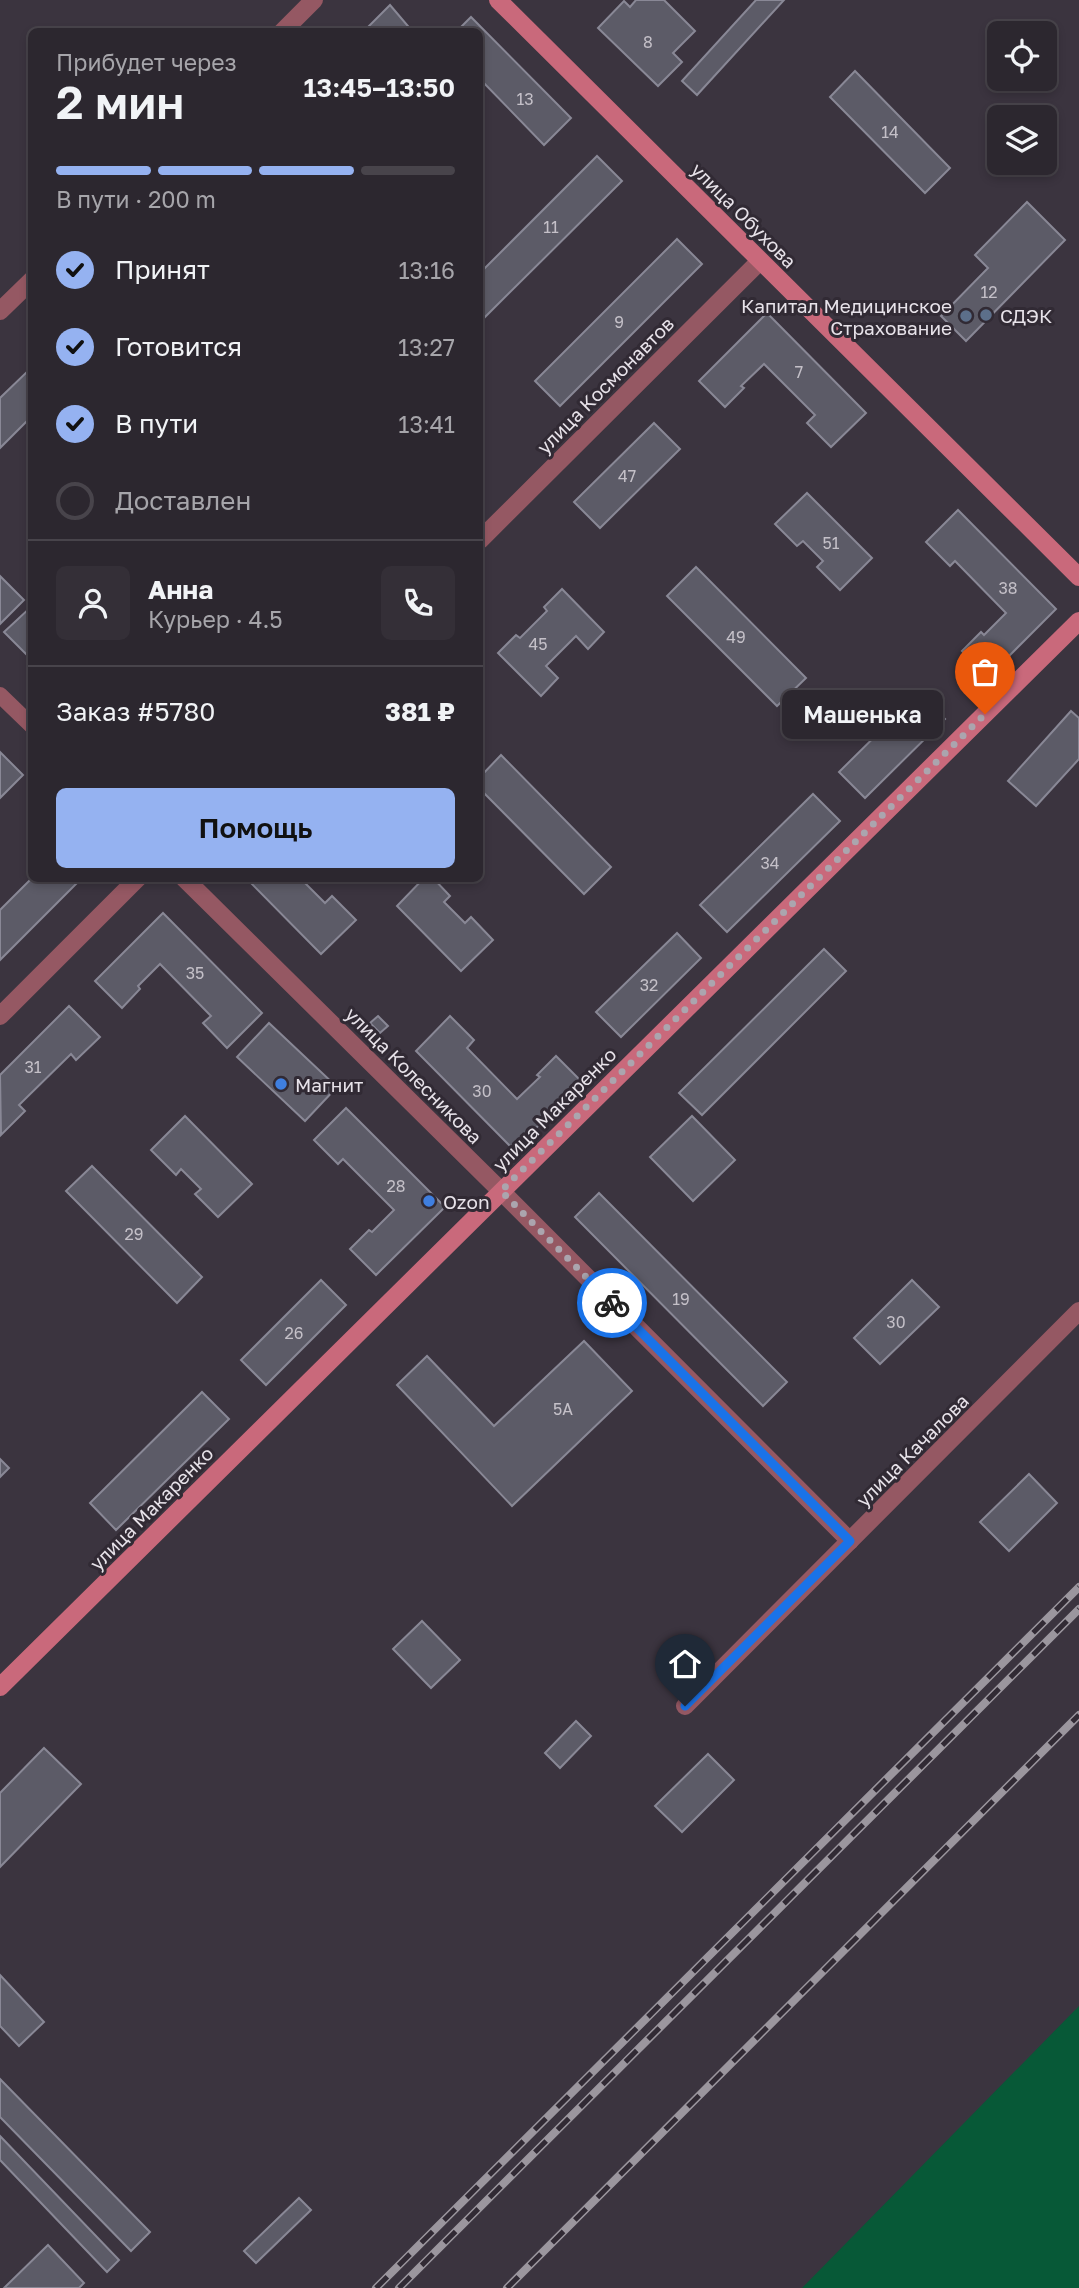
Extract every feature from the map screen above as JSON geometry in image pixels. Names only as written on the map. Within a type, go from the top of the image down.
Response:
[{"type":"main road","name":"улица Обухова","points":[[498,0],[1079,577]]},
{"type":"main road","name":"улица Макаренко","points":[[0,1687],[1079,621]]},
{"type":"street","points":[[286,28],[314,0]]},
{"type":"street","name":"улица Космонавтов","points":[[483,537],[761,261]]},
{"type":"street","points":[[0,311],[28,284]]},
{"type":"street","points":[[0,695],[28,722]]},
{"type":"street","points":[[0,1016],[134,882]]},
{"type":"street","name":"улица Колесникова","points":[[188,882],[850,1541]]},
{"type":"street","name":"улица Качалова","points":[[685,1706],[1079,1311]]},
{"type":"green space","points":[[1079,2006],[1079,2288],[802,2288]]},
{"type":"building","points":[[636,0],[664,0],[695,31],[673,53],[682,62],[658,86],[598,28],[624,1],[630,7]]},
{"type":"building","points":[[756,0],[784,0],[697,95],[682,81]]},
{"type":"building","points":[[390,5],[410,28],[367,28]]},
{"type":"building","points":[[471,17],[482,28],[460,28]]},
{"type":"building","points":[[483,29],[571,118],[544,145],[483,82]]},
{"type":"building","points":[[855,71],[950,168],[925,193],[830,97]]},
{"type":"building","points":[[597,156],[622,181],[483,319],[483,270]]},
{"type":"building","points":[[1027,202],[1065,240],[966,341],[941,316],[988,268],[975,255]]},
{"type":"building","points":[[677,239],[702,264],[560,406],[535,381]]},
{"type":"building","points":[[767,313],[866,413],[831,447],[807,423],[815,415],[764,364],[741,386],[744,388],[725,407],[699,381]]},
{"type":"building","points":[[28,371],[28,420],[0,448],[0,398]]},
{"type":"building","points":[[654,423],[680,449],[600,528],[574,502]]},
{"type":"building","points":[[807,493],[872,558],[840,590],[817,567],[823,561],[803,541],[797,546],[775,524]]},
{"type":"building","points":[[958,510],[1056,609],[988,677],[962,651],[981,632],[984,635],[1006,613],[955,561],[950,566],[926,542]]},
{"type":"building","points":[[696,567],[806,678],[777,706],[667,596]]},
{"type":"building","points":[[0,576],[24,600],[0,624]]},
{"type":"building","points":[[562,589],[604,632],[588,649],[576,636],[546,666],[558,678],[541,696],[498,653],[516,635],[520,638],[547,611],[544,607]]},
{"type":"building","points":[[28,610],[28,656],[4,632]]},
{"type":"building","points":[[919,693],[945,719],[865,798],[839,772]]},
{"type":"building","points":[[1071,711],[1079,718],[1079,759],[1036,806],[1008,781]]},
{"type":"building","points":[[0,752],[23,775],[0,798]]},
{"type":"building","points":[[501,755],[611,867],[584,894],[483,792],[483,774]]},
{"type":"building","points":[[813,794],[840,821],[727,932],[700,905]]},
{"type":"building","points":[[28,882],[78,882],[0,960],[0,910]]},
{"type":"building","points":[[250,882],[304,882],[325,903],[332,896],[356,920],[321,954]]},
{"type":"building","points":[[420,882],[437,882],[450,896],[444,902],[465,923],[471,917],[493,940],[461,971],[397,906]]},
{"type":"building","points":[[163,913],[262,1013],[227,1048],[203,1023],[211,1016],[160,964],[138,986],[140,989],[122,1008],[95,981]]},
{"type":"building","points":[[677,933],[701,958],[621,1037],[596,1012]]},
{"type":"building","points":[[824,949],[846,971],[702,1115],[679,1093]]},
{"type":"building","points":[[69,1006],[100,1037],[76,1060],[71,1054],[19,1105],[25,1111],[1,1135],[0,1075]]},
{"type":"building","points":[[378,1016],[388,1026],[380,1033],[370,1023]]},
{"type":"building","points":[[450,1016],[474,1040],[467,1048],[517,1099],[540,1077],[537,1075],[556,1056],[582,1082],[514,1150],[416,1051]]},
{"type":"building","points":[[269,1023],[337,1087],[305,1121],[237,1057]]},
{"type":"building","points":[[346,1108],[445,1207],[376,1275],[350,1249],[394,1210],[343,1159],[338,1164],[314,1140]]},
{"type":"building","points":[[185,1116],[252,1184],[218,1217],[195,1194],[201,1189],[181,1169],[176,1175],[151,1150]]},
{"type":"building","points":[[692,1116],[735,1160],[693,1201],[650,1157]]},
{"type":"building","points":[[92,1166],[202,1277],[177,1303],[66,1191]]},
{"type":"building","points":[[599,1193],[787,1382],[763,1406],[575,1217]]},
{"type":"building","points":[[321,1280],[346,1305],[266,1385],[241,1360]]},
{"type":"building","points":[[912,1280],[939,1307],[880,1364],[854,1338]]},
{"type":"building","points":[[584,1341],[632,1391],[512,1506],[397,1385],[427,1356],[494,1426]]},
{"type":"building","points":[[202,1392],[229,1419],[116,1530],[90,1503]]},
{"type":"building","points":[[0,1459],[9,1468],[0,1477]]},
{"type":"building","points":[[1029,1474],[1057,1503],[1009,1551],[980,1522]]},
{"type":"building","points":[[422,1621],[460,1660],[431,1688],[393,1649]]},
{"type":"building","points":[[576,1721],[591,1736],[560,1768],[545,1753]]},
{"type":"building","points":[[44,1748],[81,1784],[0,1867],[0,1793]]},
{"type":"building","points":[[708,1754],[734,1780],[682,1832],[655,1806]]},
{"type":"building","points":[[0,1975],[44,2022],[19,2046],[0,2026]]},
{"type":"building","points":[[0,2079],[150,2232],[131,2251],[0,2117]]},
{"type":"building","points":[[0,2136],[119,2260],[107,2272],[0,2160]]},
{"type":"building","points":[[299,2198],[311,2210],[256,2263],[244,2251]]},
{"type":"building","points":[[48,2245],[84,2283],[79,2288],[4,2288]]},
{"type":"railway","points":[[376,2288],[1079,1587]]},
{"type":"railway","points":[[399,2288],[1079,1609]]},
{"type":"railway","points":[[507,2288],[1079,1715]]},
{"type":"way so far","points":[[612,1303],[501,1191],[985,714]]},
{"type":"place","name":"СДЭК","points":[[986,315]]},
{"type":"place","name":"Капитал Медицинское Страхование","points":[[966,316]]},
{"type":"place","name":"Машенька","points":[[985,714]]},
{"type":"place","name":"Магнит","points":[[281,1084]]},
{"type":"place","name":"Ozon","points":[[429,1201]]},
{"type":"route","points":[[612,1303],[850,1541],[685,1706]]}]
